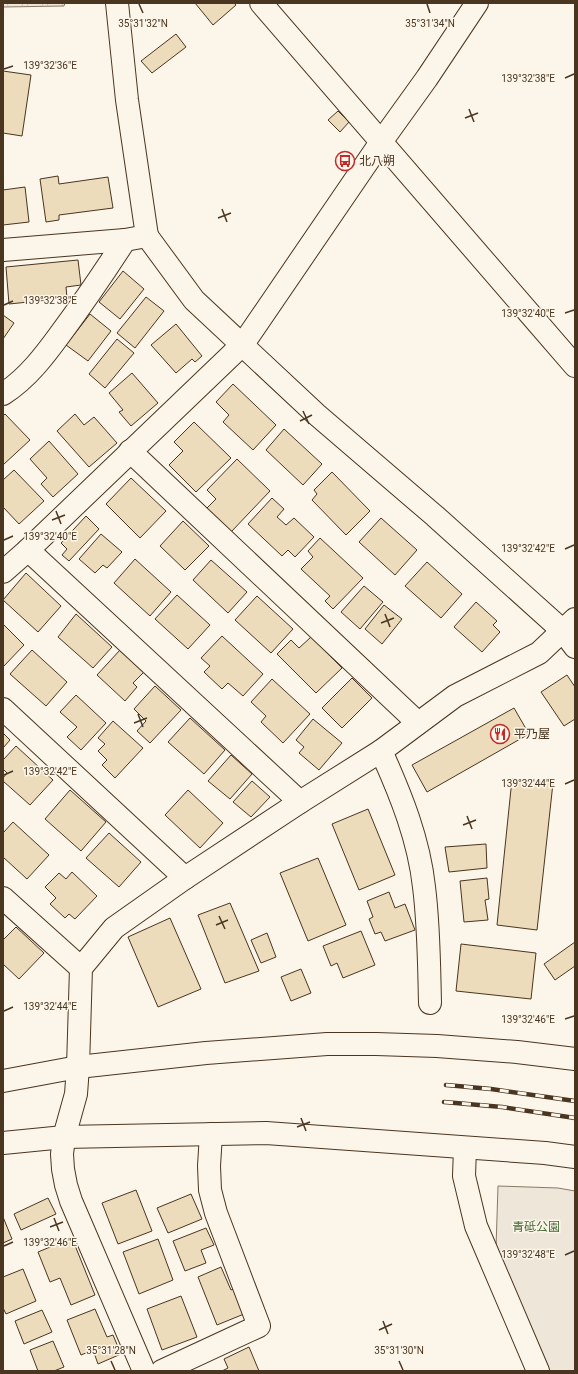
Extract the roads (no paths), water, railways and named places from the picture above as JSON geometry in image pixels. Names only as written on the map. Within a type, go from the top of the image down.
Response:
[{"type":"street","points":[[117,3],[127,100],[147,236],[194,300],[243,344],[316,414],[571,633],[539,653],[455,696],[381,752],[300,802],[185,878],[114,928],[81,968],[76,1094],[64,1137],[62,1154],[63,1169],[68,1190],[144,1371]]},
{"type":"street","points":[[260,3],[575,366]]},
{"type":"street","points":[[3,572],[28,550],[243,344],[381,142],[427,78],[477,3]]},
{"type":"street","points":[[3,250],[11,248],[125,240],[147,236]]},
{"type":"street","points":[[3,394],[16,386],[46,354],[88,297],[125,240]]},
{"type":"street","points":[[130,451],[418,723]]},
{"type":"street","points":[[28,550],[300,802]]},
{"type":"street","points":[[3,709],[185,878]]},
{"type":"street","points":[[381,752],[399,791],[415,843],[424,886],[428,931],[430,1003]]},
{"type":"street","points":[[3,898],[81,968]]},
{"type":"street","points":[[3,1081],[78,1067],[261,1048],[362,1044],[437,1046],[509,1051],[575,1059]]},
{"type":"street","points":[[3,1143],[64,1137],[266,1133],[545,1153],[575,1157]]},
{"type":"street","points":[[162,1371],[259,1326],[216,1213],[210,1190],[209,1166],[211,1134]]},
{"type":"street","points":[[465,1148],[464,1176],[476,1226],[538,1371]]},
{"type":"railway","points":[[446,1085],[491,1089],[575,1101]]},
{"type":"railway","points":[[444,1102],[502,1107],[575,1118]]},
{"type":"place","name":"北八朔","points":[[345,161]]},
{"type":"place","name":"平乃屋","points":[[500,734]]},
{"type":"park label","name":"青砥公園","points":[[536,1227]]}]
